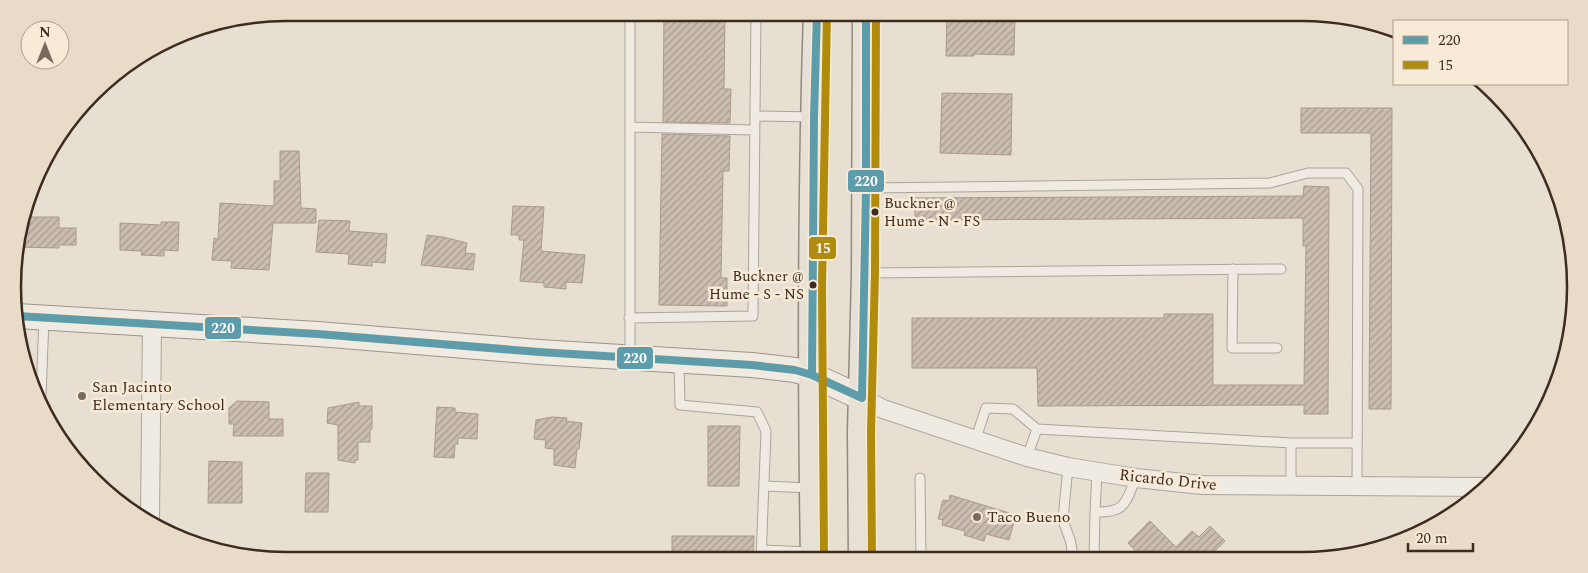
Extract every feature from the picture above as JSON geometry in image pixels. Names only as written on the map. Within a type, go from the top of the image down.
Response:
[{"type":"main road","points":[[814,552],[812,375],[817,21]]},
{"type":"main road","points":[[862,552],[861,432],[865,273],[866,21]]},
{"type":"street","points":[[23,316],[318,334],[538,352],[752,364],[794,370],[812,375],[862,398]]},
{"type":"street","points":[[150,514],[152,323]]},
{"type":"street","name":"Ricardo Drive","points":[[862,398],[883,409],[1027,457],[1068,467],[1136,478],[1202,485],[1475,487]]},
{"type":"lane","points":[[630,21],[630,357]]},
{"type":"lane","points":[[629,318],[753,316],[756,21]]},
{"type":"lane","points":[[755,116],[814,117]]},
{"type":"lane","points":[[630,127],[754,130]]},
{"type":"lane","points":[[866,188],[1270,183],[1308,173],[1346,173],[1358,189],[1357,487]]},
{"type":"lane","points":[[1233,269],[1232,348],[1277,348]]},
{"type":"lane","points":[[865,273],[1281,269]]},
{"type":"lane","points":[[41,389],[44,318]]},
{"type":"lane","points":[[679,360],[680,405],[757,412],[766,431],[762,552]]},
{"type":"lane","points":[[975,441],[986,408],[1013,409],[1037,429],[1290,443],[1357,443]]},
{"type":"lane","points":[[1027,457],[1037,429]]},
{"type":"lane","points":[[1290,443],[1291,486]]},
{"type":"lane","points":[[1068,467],[1063,519],[1072,540],[1072,552]]},
{"type":"lane","points":[[1094,552],[1097,472]]},
{"type":"lane","points":[[920,478],[921,552]]},
{"type":"lane","points":[[1095,512],[1108,512],[1119,509],[1126,502],[1136,478]]},
{"type":"lane","points":[[764,486],[813,488]]},
{"type":"building","points":[[664,21],[725,21],[724,89],[731,89],[730,123],[663,122]]},
{"type":"building","points":[[947,21],[1015,21],[1014,55],[974,54],[974,56],[946,56]]},
{"type":"building","points":[[942,93],[1012,94],[1011,155],[940,153]]},
{"type":"building","points":[[1301,108],[1392,108],[1391,409],[1369,409],[1371,133],[1301,133]]},
{"type":"building","points":[[662,134],[730,136],[729,171],[723,171],[721,278],[727,278],[727,306],[659,305]]},
{"type":"building","points":[[280,151],[299,151],[301,208],[316,209],[316,223],[273,223],[269,270],[231,268],[232,261],[212,260],[214,238],[218,239],[220,203],[274,206],[274,181],[280,181]]},
{"type":"building","points":[[1304,186],[1329,187],[1328,414],[1304,414],[1304,405],[1038,406],[1037,368],[912,368],[912,318],[1164,318],[1164,314],[1213,314],[1213,385],[1304,385],[1306,246],[1303,246],[1303,218],[915,220],[915,198],[1303,196]]},
{"type":"building","points":[[513,206],[544,207],[541,251],[585,255],[582,283],[566,282],[566,289],[544,287],[544,283],[520,281],[524,240],[519,240],[519,235],[511,235]]},
{"type":"building","points":[[30,217],[59,217],[59,228],[76,228],[76,245],[59,245],[59,248],[25,247]]},
{"type":"building","points":[[319,220],[350,221],[349,231],[387,234],[385,263],[372,262],[372,266],[348,264],[349,254],[316,252]]},
{"type":"building","points":[[161,222],[179,222],[178,251],[164,250],[164,256],[141,255],[142,251],[120,250],[120,223],[161,225]]},
{"type":"building","points":[[427,235],[467,243],[465,253],[475,254],[473,270],[421,265]]},
{"type":"building","points":[[237,401],[269,402],[269,419],[283,419],[283,436],[233,436],[234,424],[229,424],[229,408]]},
{"type":"building","points":[[359,402],[359,406],[372,406],[370,442],[358,442],[358,460],[355,460],[355,463],[338,460],[338,425],[327,423],[328,408]]},
{"type":"building","points":[[437,407],[455,408],[455,412],[478,414],[477,439],[458,438],[458,444],[455,444],[454,458],[434,457]]},
{"type":"building","points":[[552,417],[567,418],[566,421],[582,423],[575,468],[554,465],[554,449],[545,448],[546,440],[534,439],[536,420]]},
{"type":"building","points":[[708,426],[740,426],[739,486],[708,486]]},
{"type":"building","points":[[209,461],[242,462],[242,503],[208,503]]},
{"type":"building","points":[[306,473],[329,473],[328,512],[305,512]]},
{"type":"building","name":"Taco Bueno","points":[[950,495],[1016,515],[1009,540],[986,534],[984,541],[964,535],[965,531],[942,525],[943,520],[938,519],[943,500],[949,501]]},
{"type":"building","points":[[1150,521],[1176,547],[1192,531],[1199,537],[1210,526],[1225,541],[1214,552],[1136,552],[1128,543]]},
{"type":"building","points":[[672,536],[754,536],[753,552],[672,552]]},
{"type":"transit line","name":"220","points":[[812,375],[817,21]]},
{"type":"transit line","name":"15","points":[[824,552],[822,286],[827,21]]},
{"type":"transit line","name":"220","points":[[23,316],[318,334],[539,352],[752,365],[795,370],[812,375],[862,398],[866,188],[866,21]]},
{"type":"transit line","name":"15","points":[[872,552],[871,432],[875,273],[876,21]]},
{"type":"place","name":"Buckner @ Hume - N - FS","points":[[875,212]]},
{"type":"place","name":"Buckner @ Hume - S - NS","points":[[813,285]]},
{"type":"place","name":"San Jacinto Elementary School","points":[[82,396]]},
{"type":"place","name":"Taco Bueno","points":[[977,517]]}]
